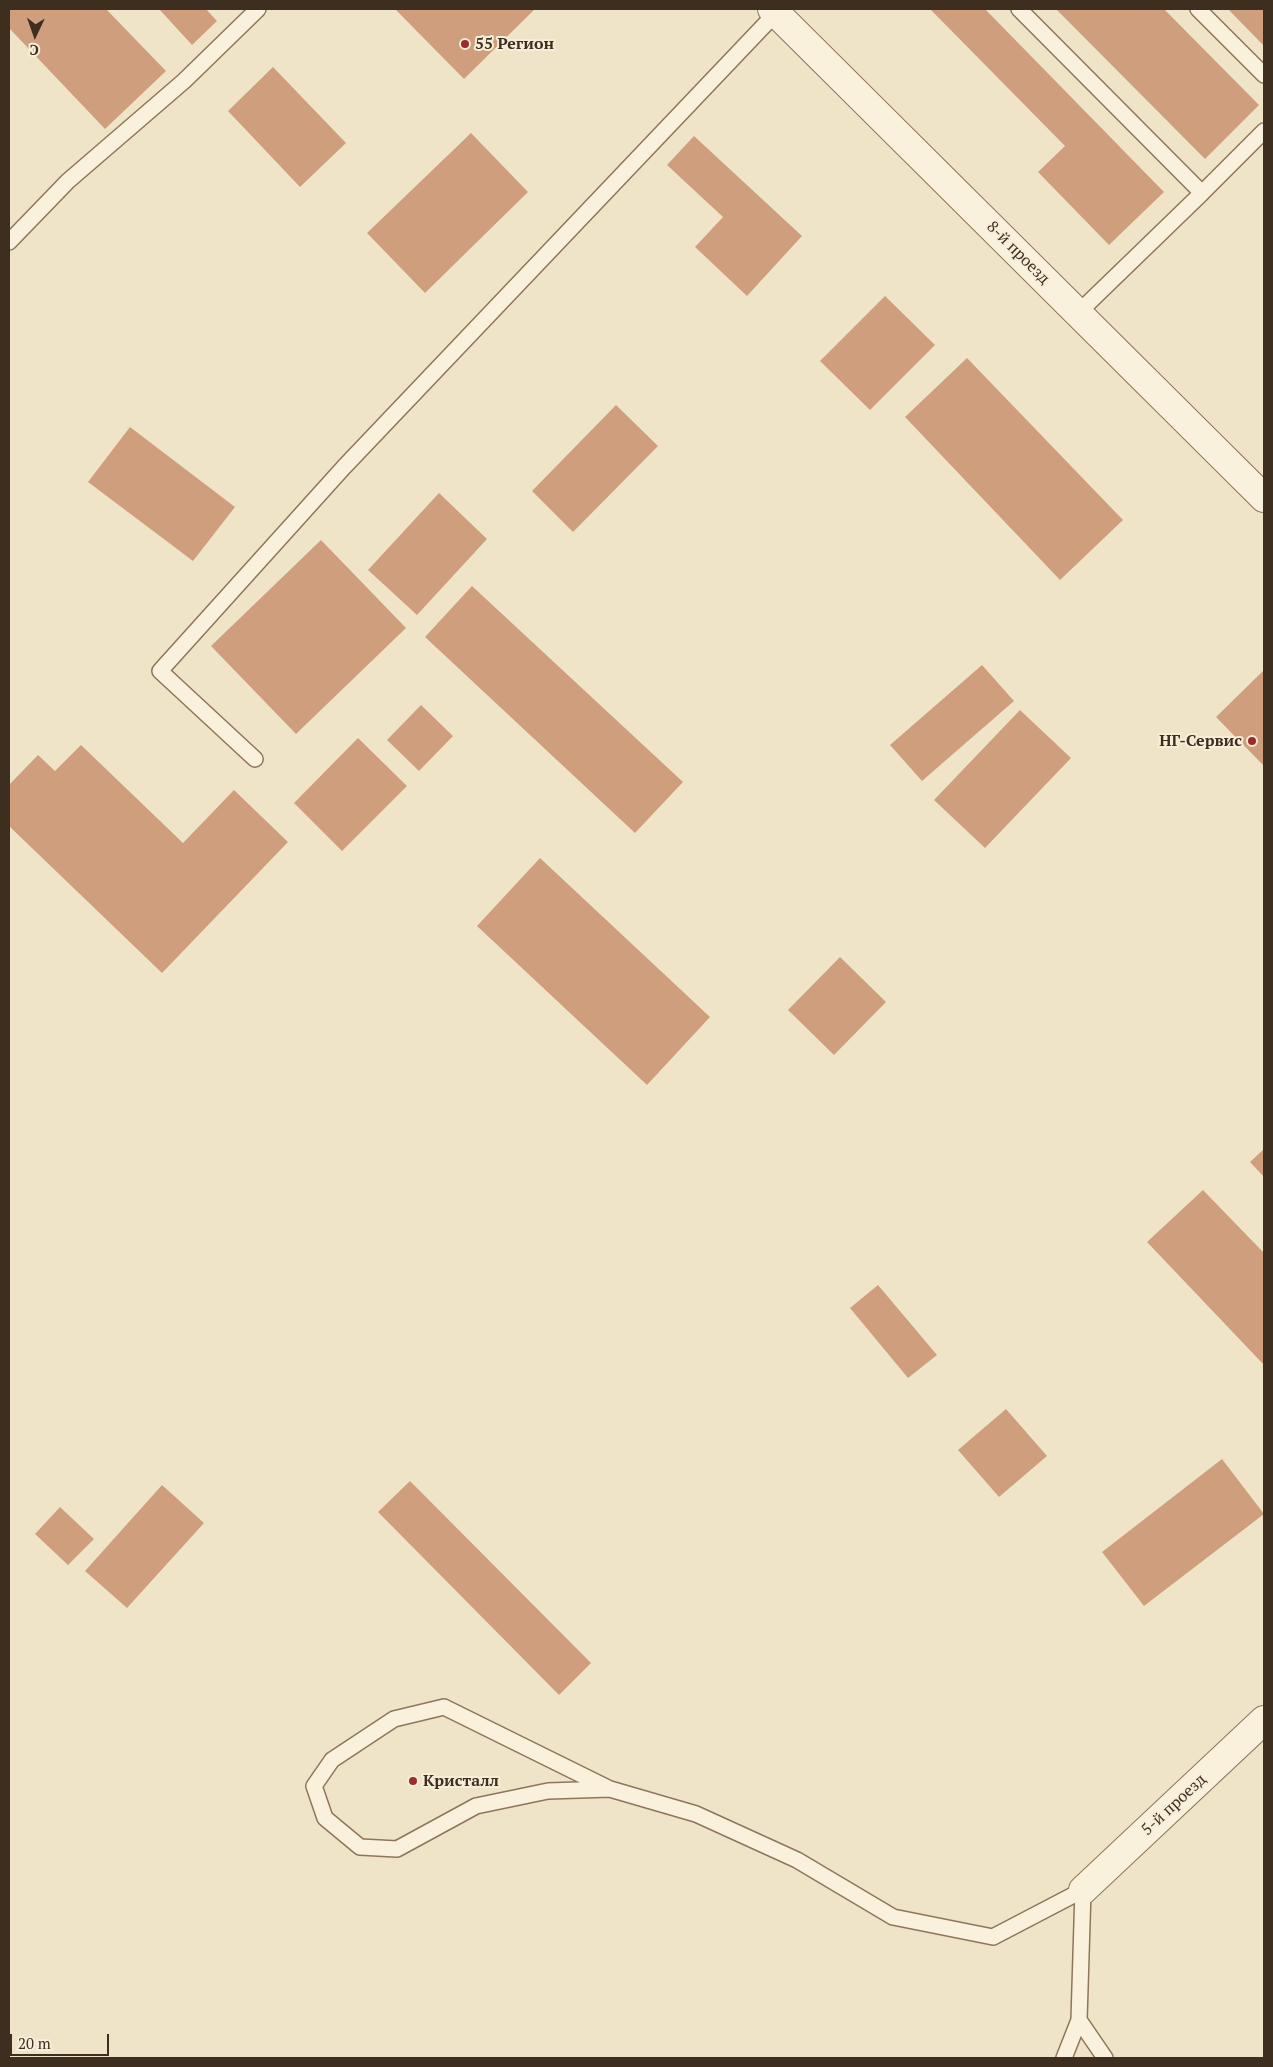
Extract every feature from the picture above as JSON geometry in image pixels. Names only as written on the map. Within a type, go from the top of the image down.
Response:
[{"type":"street","name":"8-й проезд","points":[[774,11],[1264,498]]},
{"type":"street","name":"5-й проезд","points":[[1083,1890],[1264,1720]]},
{"type":"lane","points":[[9,242],[68,181],[184,81],[258,9]]},
{"type":"lane","points":[[1019,9],[1202,193]]},
{"type":"lane","points":[[1198,9],[1264,75]]},
{"type":"lane","points":[[255,759],[160,671],[344,467],[774,11]]},
{"type":"lane","points":[[1078,314],[1264,131]]},
{"type":"lane","points":[[610,1789],[548,1791],[476,1806],[397,1849],[360,1847],[325,1818],[314,1786],[332,1760],[394,1719],[444,1707],[610,1789],[696,1814],[797,1860],[894,1917],[993,1937],[1083,1890],[1079,2020],[1064,2058]]},
{"type":"lane","points":[[1079,2020],[1105,2058]]},
{"type":"building","points":[[9,9],[106,9],[166,71],[105,129],[9,28]]},
{"type":"building","points":[[159,9],[206,9],[217,21],[192,45]]},
{"type":"building","name":"55 Регион","points":[[395,9],[535,9],[464,79]]},
{"type":"building","points":[[930,9],[985,9],[1164,192],[1109,245],[1038,172],[1065,146]]},
{"type":"building","points":[[1056,9],[1164,9],[1259,105],[1205,159]]},
{"type":"building","points":[[1228,9],[1264,9],[1264,46]]},
{"type":"building","points":[[273,67],[346,143],[300,187],[228,111]]},
{"type":"building","points":[[471,133],[528,192],[425,293],[367,233]]},
{"type":"building","points":[[694,136],[802,236],[747,296],[695,247],[723,217],[667,165]]},
{"type":"building","points":[[885,296],[935,345],[870,410],[820,361]]},
{"type":"building","points":[[967,358],[1123,520],[1060,580],[905,417]]},
{"type":"building","points":[[616,405],[658,446],[573,532],[532,491]]},
{"type":"building","points":[[130,427],[235,507],[193,561],[88,482]]},
{"type":"building","points":[[439,493],[487,539],[417,615],[368,570]]},
{"type":"building","points":[[321,540],[406,628],[296,734],[211,646]]},
{"type":"building","points":[[472,586],[683,782],[635,833],[425,637]]},
{"type":"building","points":[[982,665],[1014,701],[922,781],[890,745]]},
{"type":"building","name":"НГ-Сервис","points":[[1264,670],[1264,766],[1216,717]]},
{"type":"building","points":[[421,705],[453,736],[419,771],[387,740]]},
{"type":"building","points":[[1020,710],[1071,758],[985,848],[934,800]]},
{"type":"building","points":[[358,738],[407,786],[342,851],[294,803]]},
{"type":"building","points":[[81,745],[183,843],[234,790],[288,842],[162,973],[9,826],[9,785],[38,755],[55,771]]},
{"type":"building","points":[[540,858],[710,1017],[647,1085],[477,926]]},
{"type":"building","points":[[840,957],[886,1002],[834,1055],[788,1010]]},
{"type":"building","points":[[1264,1149],[1264,1177],[1250,1162]]},
{"type":"building","points":[[1203,1190],[1264,1253],[1264,1365],[1147,1242]]},
{"type":"building","points":[[878,1285],[937,1355],[908,1378],[850,1308]]},
{"type":"building","points":[[1006,1409],[1047,1456],[999,1497],[958,1450]]},
{"type":"building","points":[[1222,1459],[1264,1514],[1144,1606],[1102,1552]]},
{"type":"building","points":[[410,1481],[591,1663],[559,1695],[378,1512]]},
{"type":"building","points":[[162,1485],[204,1523],[127,1608],[85,1571]]},
{"type":"building","points":[[60,1507],[94,1539],[68,1565],[35,1534]]},
{"type":"place","name":"55 Регион","points":[[465,44]]},
{"type":"place","name":"НГ-Сервис","points":[[1252,741]]},
{"type":"place","name":"Кристалл","points":[[413,1781]]}]
